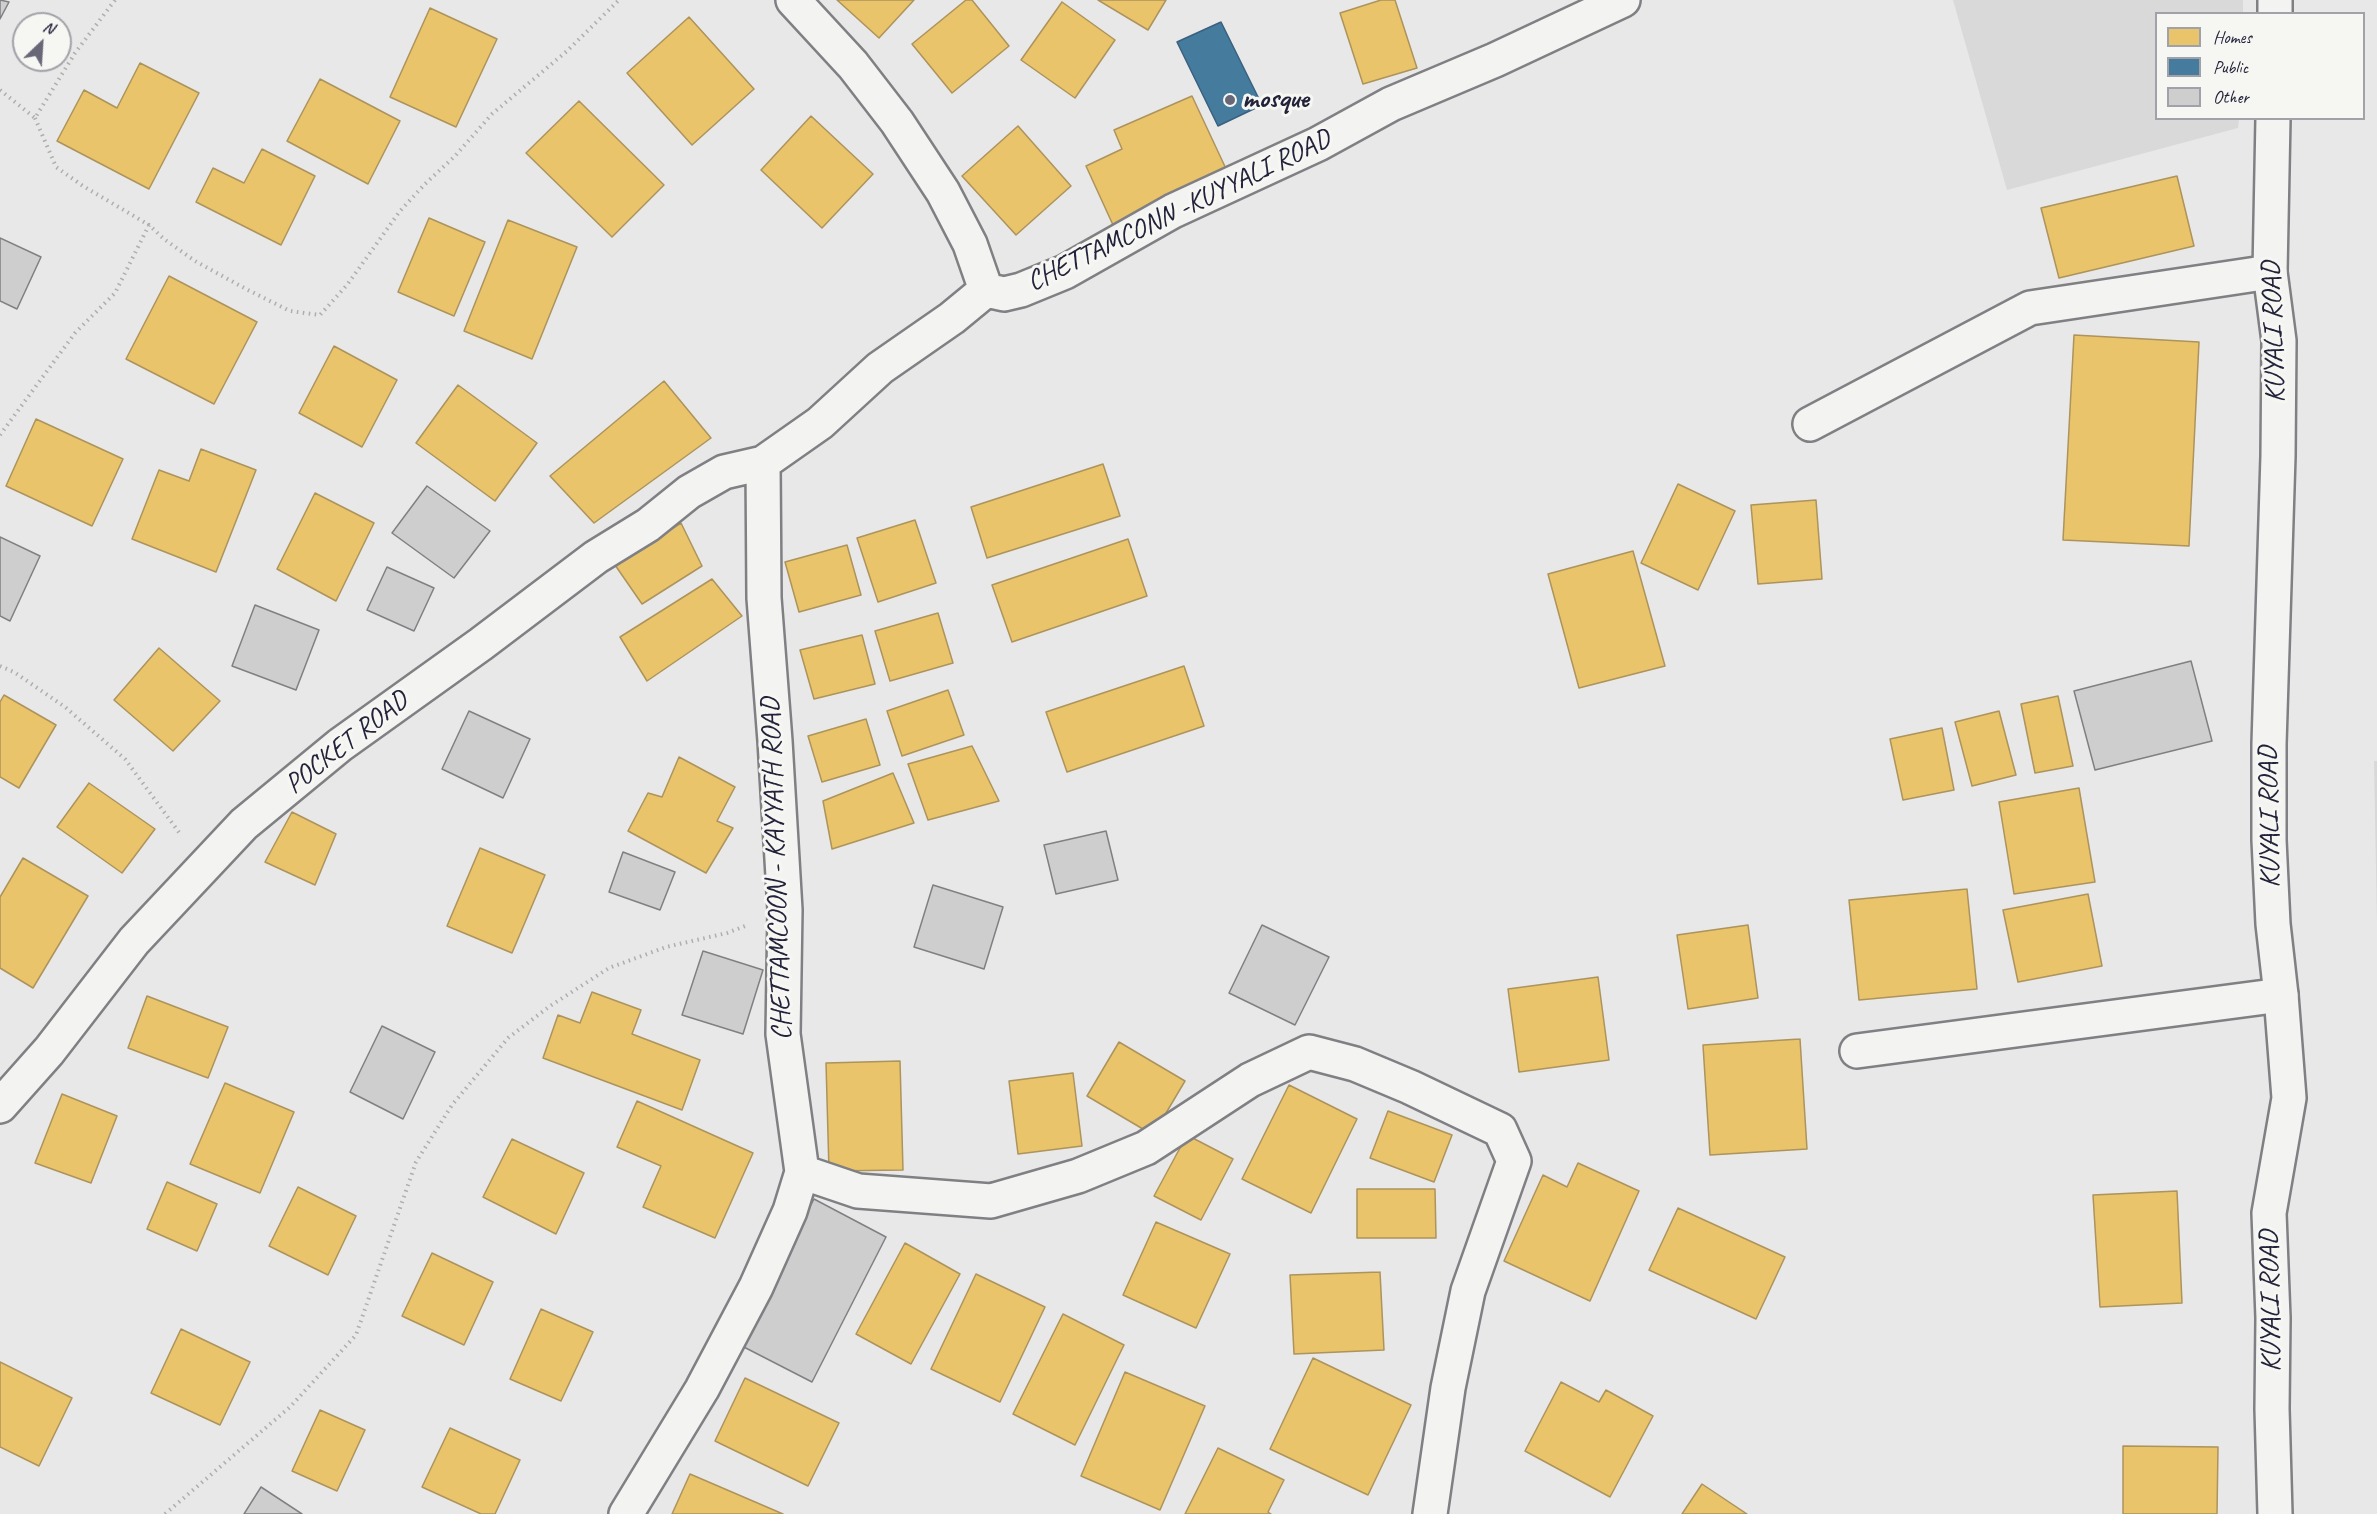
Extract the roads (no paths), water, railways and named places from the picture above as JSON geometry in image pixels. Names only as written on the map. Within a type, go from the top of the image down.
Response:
[{"type":"street","name":"CHETTAMCONN -KUYYALI ROAD","points":[[792,0],[853,65],[897,122],[943,192],[970,244],[986,290],[1004,294],[1021,290],[1065,272],[1173,212],[1318,144],[1391,104],[1495,60],[1623,0]]},
{"type":"street","name":"KUYALI ROAD","points":[[2273,120],[2270,272],[2278,353],[2269,733],[2269,840],[2272,924],[2281,995],[2289,1098],[2269,1213],[2273,1318],[2272,1409],[2275,1514]]},
{"type":"street","points":[[1810,424],[2030,308],[2270,272]]},
{"type":"street","points":[[762,463],[820,423],[880,368],[952,318],[986,290]]},
{"type":"street","name":"POCKET ROAD","points":[[0,1106],[49,1051],[134,941],[244,824],[340,746],[596,557],[648,525],[689,492],[724,472],[762,463]]},
{"type":"street","name":"CHETTAMCOON - KAYYATH ROAD","points":[[626,1514],[702,1389],[756,1287],[790,1211],[802,1172],[783,1034],[785,910],[764,598],[762,463]]},
{"type":"street","points":[[1857,1051],[2281,995]]},
{"type":"street","points":[[802,1172],[858,1191],[991,1201],[1078,1176],[1146,1148],[1250,1080],[1309,1052],[1355,1064],[1410,1087],[1500,1130],[1514,1161],[1468,1291],[1448,1388],[1430,1514]]},
{"type":"place","name":"mosque","points":[[1230,100]]}]
